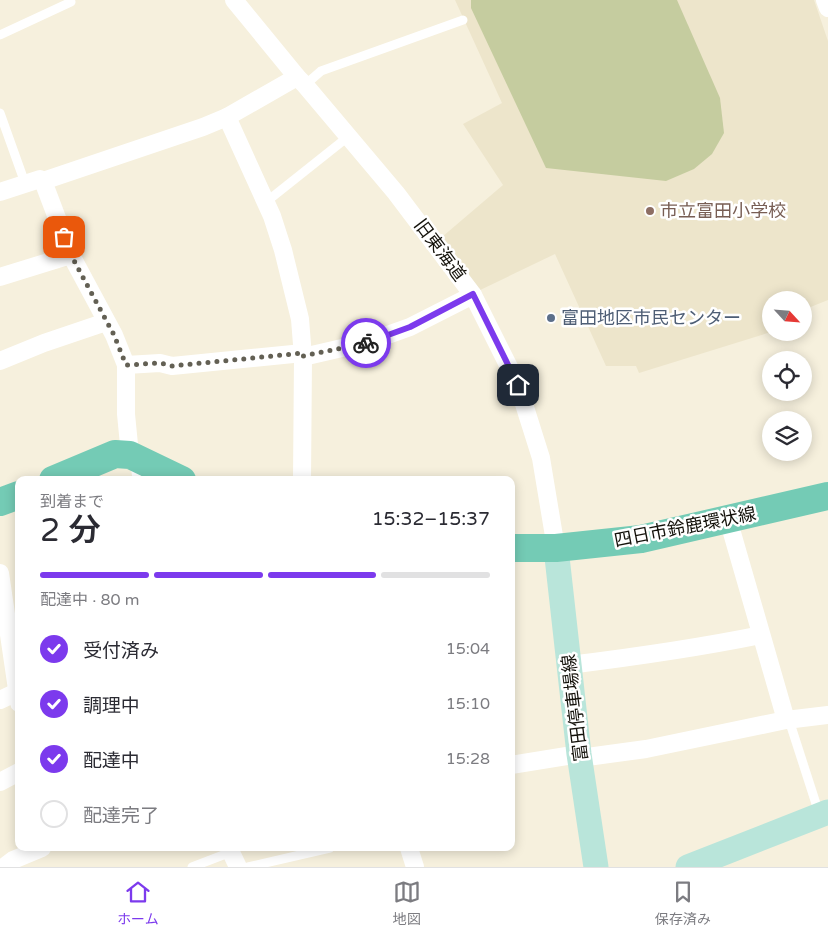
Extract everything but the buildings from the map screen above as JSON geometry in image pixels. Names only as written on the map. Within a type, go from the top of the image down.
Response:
[{"type":"main road","points":[[63,476],[115,454],[134,464],[170,476]]},
{"type":"main road","points":[[0,502],[15,496]]},
{"type":"main road","name":"四日市鈴鹿環状線","points":[[515,548],[556,548],[641,539],[828,496]]},
{"type":"main road","name":"富田停車場線","points":[[556,548],[580,756],[596,867]]},
{"type":"main road","points":[[688,867],[824,814]]},
{"type":"street","name":"旧東海道","points":[[234,0],[396,192],[473,294],[518,385],[541,458],[556,548]]},
{"type":"street","points":[[825,0],[828,8]]},
{"type":"street","points":[[43,181],[142,149],[227,117],[301,81]]},
{"type":"street","points":[[227,117],[275,225],[300,319],[303,355],[302,476]]},
{"type":"street","points":[[0,192],[40,178],[43,181],[71,255],[114,335],[126,365],[126,414],[134,464]]},
{"type":"street","points":[[0,277],[71,255]]},
{"type":"street","points":[[126,365],[160,363],[172,366],[303,355],[368,342],[410,327],[473,294]]},
{"type":"street","points":[[0,361],[44,343],[106,322]]},
{"type":"street","points":[[728,519],[787,720]]},
{"type":"street","points":[[0,573],[2,604],[15,680]]},
{"type":"street","points":[[569,665],[643,656],[761,635]]},
{"type":"street","points":[[0,700],[15,698]]},
{"type":"street","points":[[515,764],[646,749],[787,720],[828,715]]},
{"type":"street","points":[[0,782],[15,774]]},
{"type":"street","points":[[13,865],[37,851]]},
{"type":"street","points":[[410,851],[415,867]]},
{"type":"lane","points":[[0,35],[70,2],[70,0]]},
{"type":"lane","points":[[301,81],[321,71],[463,20]]},
{"type":"lane","points":[[0,113],[25,184]]},
{"type":"lane","points":[[266,202],[349,136]]},
{"type":"lane","points":[[787,720],[824,814]]},
{"type":"lane","points":[[248,867],[317,851]]},
{"type":"lane","points":[[192,867],[232,856]]},
{"type":"shaded area","name":"市立富田小学校","points":[[455,0],[814,0],[828,41],[828,300],[812,306],[812,291],[762,291],[762,335],[639,373],[636,366],[606,366],[555,254],[476,292],[442,237],[503,185],[463,124],[502,103]]},
{"type":"green space","points":[[471,0],[677,0],[720,98],[724,133],[712,154],[694,169],[666,181],[546,168],[471,8]]},
{"type":"way so far","points":[[64,237],[71,255],[114,335],[126,365],[160,363],[172,366],[303,353],[303,356],[366,343]]},
{"type":"place","name":"市立富田小学校","points":[[650,211]]},
{"type":"place","name":"富田地区市民センター","points":[[551,318]]},
{"type":"route","points":[[366,343],[410,327],[473,294],[518,385]]}]
